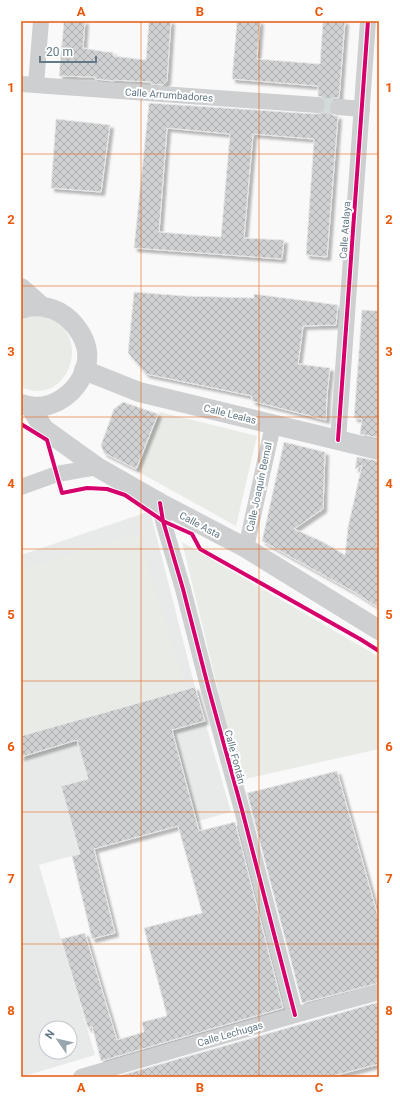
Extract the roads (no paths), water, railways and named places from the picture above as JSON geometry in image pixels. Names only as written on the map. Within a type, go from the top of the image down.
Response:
[{"type":"street","points":[[29,84],[41,21]]},
{"type":"street","name":"Calle Atalaya","points":[[338,440],[368,21]]},
{"type":"street","name":"Calle Arrumbadores","points":[[29,84],[317,106]]},
{"type":"street","points":[[338,107],[362,109]]},
{"type":"street","points":[[21,288],[30,307],[51,308],[65,315],[75,325],[82,336],[86,348],[87,360],[84,370],[76,385],[64,398],[56,403],[26,406]]},
{"type":"street","name":"Calle Lealas","points":[[84,370],[139,392],[379,450]]},
{"type":"street","name":"Calle Asta","points":[[26,406],[44,429],[97,467],[160,503],[246,548],[379,630]]},
{"type":"street","name":"Calle Joaquín Bernal","points":[[246,548],[273,425]]},
{"type":"street","points":[[21,487],[57,474],[97,467]]},
{"type":"street","name":"Calle Fontán","points":[[160,503],[163,521],[183,589],[295,1015]]},
{"type":"street","name":"Calle Lechugas","points":[[81,1077],[379,992]]},
{"type":"tunnel","points":[[317,105],[338,107]]}]
